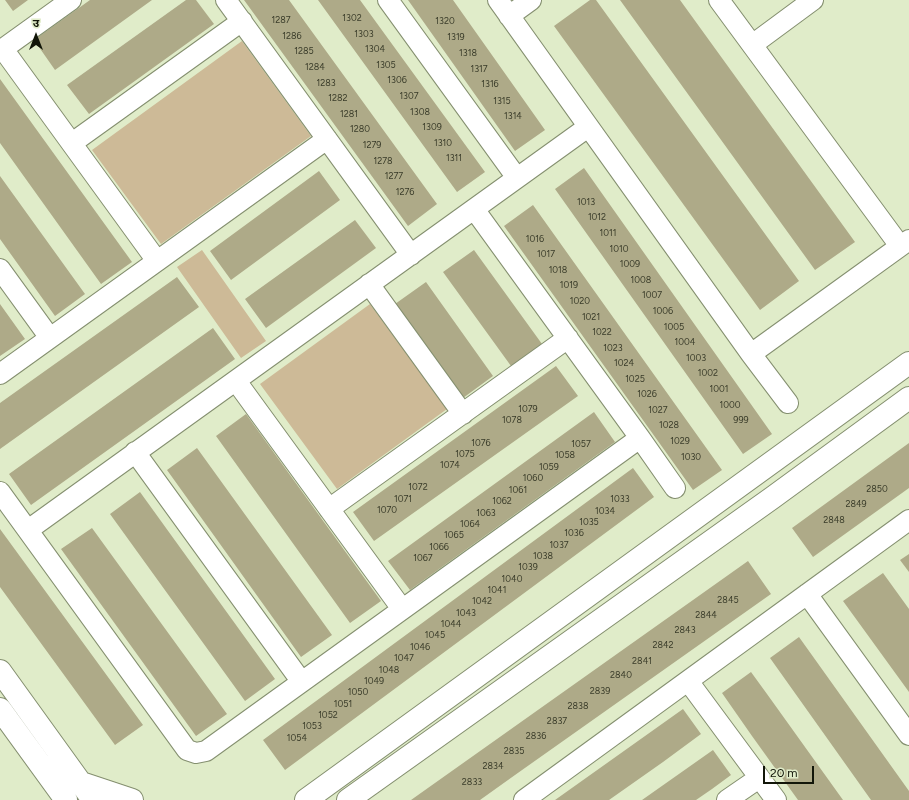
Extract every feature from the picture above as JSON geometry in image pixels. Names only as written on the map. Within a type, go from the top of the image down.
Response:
[{"type":"main road","points":[[306,800],[909,363]]},
{"type":"main road","points":[[348,800],[772,498],[909,398]]},
{"type":"main road","points":[[0,671],[87,791],[132,800]]},
{"type":"main road","points":[[0,709],[66,800]]},
{"type":"street","points":[[71,0],[2,50],[72,143],[157,261]]},
{"type":"street","points":[[226,0],[411,255]]},
{"type":"street","points":[[388,0],[517,178]]},
{"type":"street","points":[[498,0],[751,354],[788,402]]},
{"type":"street","points":[[509,16],[531,0]]},
{"type":"street","points":[[719,0],[904,243],[751,354]]},
{"type":"street","points":[[752,45],[813,0]]},
{"type":"street","points":[[72,143],[242,21]]},
{"type":"street","points":[[28,530],[588,127]]},
{"type":"street","points":[[0,374],[327,139]]},
{"type":"street","points":[[474,209],[675,488]]},
{"type":"street","points":[[0,269],[50,338]]},
{"type":"street","points":[[369,284],[463,414]]},
{"type":"street","points":[[329,509],[568,338]]},
{"type":"street","points":[[236,381],[402,609]]},
{"type":"street","points":[[0,492],[187,750],[196,753],[206,751],[301,681],[640,438]]},
{"type":"street","points":[[135,452],[301,681]]},
{"type":"street","points":[[524,800],[909,520]]},
{"type":"street","points":[[807,594],[909,735]]},
{"type":"street","points":[[688,681],[776,800]]},
{"type":"street","points":[[727,800],[759,778]]},
{"type":"shaded area","points":[[242,41],[311,136],[161,244],[92,150]]},
{"type":"shaded area","points":[[202,250],[266,341],[241,358],[177,267]]},
{"type":"shaded area","points":[[370,304],[447,409],[337,489],[260,384]]},
{"type":"building","points":[[5,0],[28,0],[13,11]]},
{"type":"building","points":[[90,0],[152,0],[55,70],[34,40]]},
{"type":"building","points":[[186,0],[196,0],[214,24],[89,114],[67,85]]},
{"type":"building","points":[[244,0],[289,0],[437,204],[408,226]]},
{"type":"building","points":[[318,0],[360,0],[485,172],[457,192]]},
{"type":"building","points":[[408,0],[453,0],[545,130],[515,151]]},
{"type":"building","points":[[590,0],[596,0],[799,281],[760,310],[554,26]]},
{"type":"building","points":[[620,0],[680,0],[855,242],[815,270]]},
{"type":"building","points":[[0,79],[132,262],[101,284],[0,143]]},
{"type":"building","points":[[584,168],[772,434],[743,454],[555,189]]},
{"type":"building","points":[[319,171],[340,200],[231,280],[210,251]]},
{"type":"building","points":[[0,176],[85,294],[55,316],[0,239]]},
{"type":"building","points":[[533,205],[722,470],[693,490],[504,226]]},
{"type":"building","points":[[355,220],[376,248],[266,328],[245,299]]},
{"type":"building","points":[[474,250],[542,344],[511,366],[443,272]]},
{"type":"building","points":[[177,277],[199,307],[0,449],[0,403]]},
{"type":"building","points":[[426,282],[493,376],[463,398],[395,304]]},
{"type":"building","points":[[0,304],[25,339],[0,356]]},
{"type":"building","points":[[213,328],[235,359],[31,505],[9,474]]},
{"type":"building","points":[[556,366],[578,396],[374,541],[353,512]]},
{"type":"building","points":[[594,412],[615,442],[410,590],[388,561]]},
{"type":"building","points":[[246,414],[381,601],[350,623],[216,436]]},
{"type":"building","points":[[909,443],[909,488],[813,557],[792,528]]},
{"type":"building","points":[[197,448],[332,635],[301,657],[167,470]]},
{"type":"building","points":[[633,468],[654,497],[285,770],[263,740]]},
{"type":"building","points":[[140,492],[275,679],[245,701],[110,514]]},
{"type":"building","points":[[92,528],[227,714],[196,736],[61,549]]},
{"type":"building","points":[[0,529],[143,725],[115,745],[0,587]]},
{"type":"building","points":[[909,554],[909,572],[900,560]]},
{"type":"building","points":[[748,561],[771,594],[480,800],[411,800]]},
{"type":"building","points":[[883,573],[909,609],[909,692],[843,601]]},
{"type":"building","points":[[799,637],[909,791],[909,800],[871,800],[770,658]]},
{"type":"building","points":[[751,672],[843,800],[798,800],[752,736],[722,693]]},
{"type":"building","points":[[683,709],[701,734],[663,762],[609,800],[555,800]]},
{"type":"building","points":[[713,750],[731,775],[712,789],[696,800],[642,800]]}]
